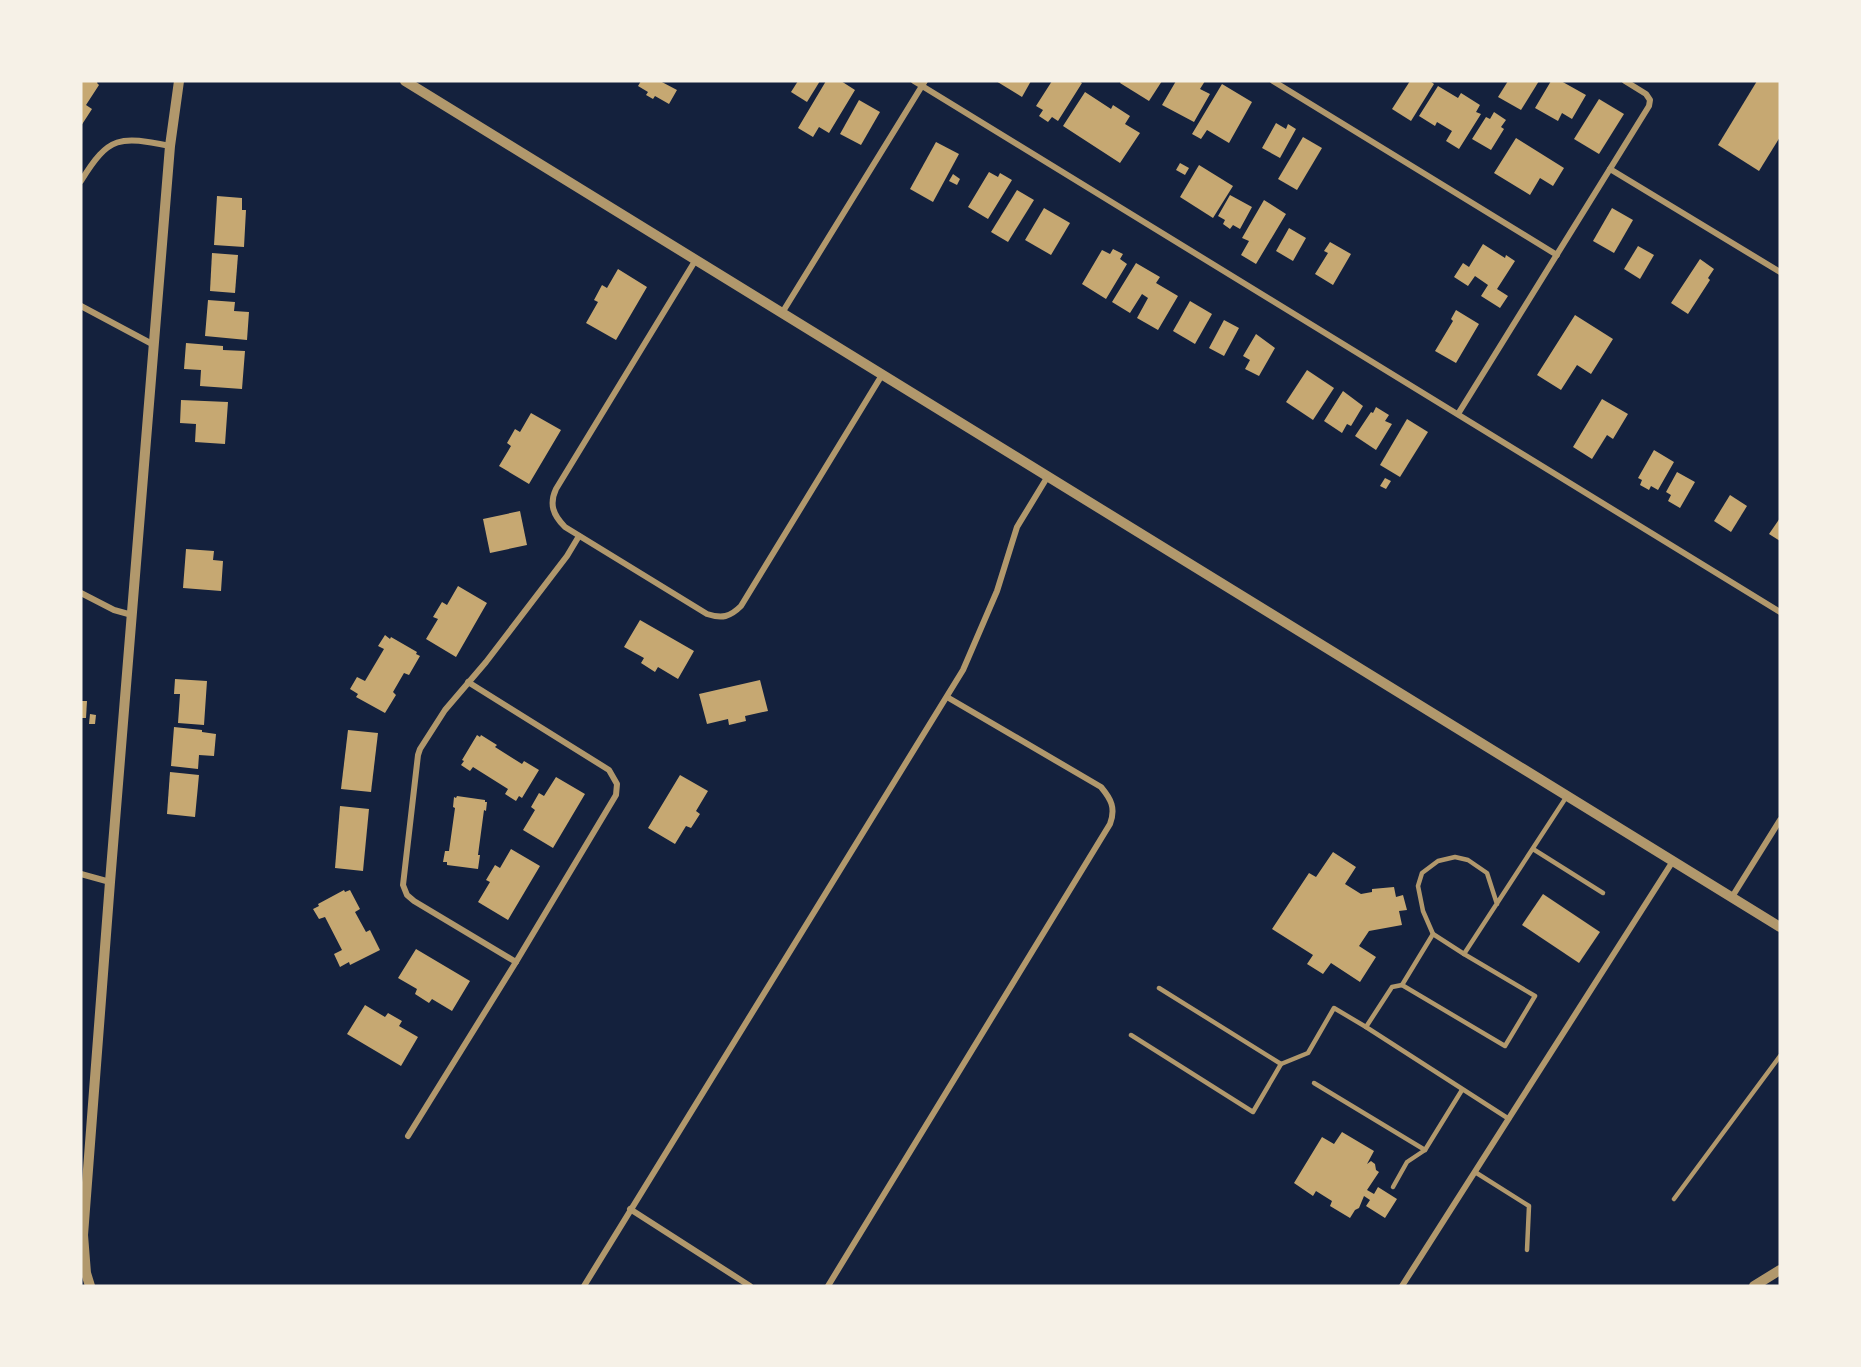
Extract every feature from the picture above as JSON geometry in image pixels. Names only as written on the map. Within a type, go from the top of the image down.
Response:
[{"type":"street","points":[[90,1286],[86,1273],[83,1236],[86,1140],[110,882],[170,146],[179,81]]},
{"type":"street","points":[[405,81],[694,261],[883,374],[1780,927]]},
{"type":"street","points":[[915,81],[923,83],[1780,612]]},
{"type":"street","points":[[1273,81],[1557,255]]},
{"type":"street","points":[[1458,414],[1649,106],[1650,100],[1646,94],[1625,81]]},
{"type":"street","points":[[782,313],[923,83]]},
{"type":"street","points":[[81,181],[95,158],[115,142],[129,140],[170,146]]},
{"type":"street","points":[[1610,169],[1780,272]]},
{"type":"street","points":[[694,261],[556,489],[552,497],[552,508],[556,519],[579,536],[707,614],[718,617],[728,616],[741,606],[883,374]]},
{"type":"street","points":[[81,306],[154,345]]},
{"type":"street","points":[[584,1286],[963,670],[997,591],[1017,527],[1048,476]]},
{"type":"street","points":[[516,962],[407,895],[403,885],[420,750],[445,710],[486,662],[567,556],[579,536]]},
{"type":"street","points":[[81,593],[114,610],[132,615]]},
{"type":"street","points":[[408,1136],[616,795],[617,784],[609,770],[468,682]]},
{"type":"street","points":[[828,1286],[1114,815],[1110,798],[1101,787],[947,696]]},
{"type":"street","points":[[1732,897],[1780,820]]},
{"type":"street","points":[[1402,1286],[1673,861]]},
{"type":"street","points":[[81,874],[110,882]]},
{"type":"street","points":[[630,1209],[750,1286]]},
{"type":"street","points":[[1754,1286],[1780,1270]]},
{"type":"lane","points":[[1464,954],[1567,796]]},
{"type":"lane","points":[[1533,849],[1603,893]]},
{"type":"lane","points":[[1366,1027],[1392,987],[1402,985],[1505,1046],[1535,996],[1432,934],[1423,911],[1418,886],[1422,873],[1438,861],[1455,858],[1468,860],[1487,873],[1497,904]]},
{"type":"lane","points":[[1402,985],[1432,934]]},
{"type":"lane","points":[[1159,988],[1281,1064]]},
{"type":"lane","points":[[1131,1035],[1253,1112],[1281,1064],[1308,1053],[1334,1008],[1509,1119]]},
{"type":"lane","points":[[1674,1199],[1780,1056]]},
{"type":"lane","points":[[1314,1083],[1425,1150]]},
{"type":"lane","points":[[1392,1187],[1407,1162],[1425,1150],[1462,1090]]},
{"type":"lane","points":[[1475,1172],[1529,1206],[1527,1250]]},
{"type":"building","points":[[81,81],[98,81],[99,85],[86,105],[92,109],[81,126]]},
{"type":"building","points":[[641,81],[660,81],[677,90],[669,104],[655,96],[653,99],[646,95],[648,92],[638,86]]},
{"type":"building","points":[[798,81],[820,81],[807,102],[791,92]]},
{"type":"building","points":[[826,81],[841,81],[855,90],[829,133],[819,127],[813,137],[798,128]]},
{"type":"building","points":[[996,81],[1031,81],[1022,97]]},
{"type":"building","points":[[1052,81],[1082,83],[1058,121],[1052,117],[1048,122],[1039,116],[1043,110],[1036,106]]},
{"type":"building","points":[[1121,81],[1162,81],[1149,101],[1120,83]]},
{"type":"building","points":[[1176,81],[1205,81],[1200,89],[1210,94],[1194,122],[1162,105]]},
{"type":"building","points":[[1410,81],[1430,81],[1434,84],[1411,121],[1392,109]]},
{"type":"building","points":[[1508,81],[1539,81],[1521,110],[1498,97]]},
{"type":"building","points":[[1551,81],[1561,81],[1586,95],[1572,119],[1562,113],[1558,121],[1535,108]]},
{"type":"building","points":[[1757,81],[1780,81],[1780,137],[1759,171],[1718,145]]},
{"type":"building","points":[[1222,84],[1252,102],[1229,143],[1207,130],[1201,139],[1192,134]]},
{"type":"building","points":[[1438,86],[1458,98],[1461,93],[1480,105],[1476,112],[1481,114],[1459,149],[1446,141],[1452,131],[1437,122],[1435,126],[1419,116]]},
{"type":"building","points":[[1085,92],[1111,109],[1113,105],[1130,116],[1125,124],[1140,133],[1120,163],[1063,126]]},
{"type":"building","points":[[1599,99],[1624,114],[1599,154],[1574,139]]},
{"type":"building","points":[[859,100],[880,112],[861,145],[840,134]]},
{"type":"building","points":[[1494,112],[1506,120],[1501,127],[1504,129],[1491,150],[1472,139],[1486,117],[1490,119]]},
{"type":"building","points":[[1276,123],[1286,129],[1288,124],[1296,129],[1280,158],[1262,148]]},
{"type":"building","points":[[1303,137],[1322,148],[1297,190],[1278,179]]},
{"type":"building","points":[[1516,138],[1564,168],[1553,186],[1540,178],[1530,195],[1494,173]]},
{"type":"building","points":[[936,142],[959,154],[933,202],[910,189]]},
{"type":"building","points":[[1180,163],[1189,168],[1185,175],[1176,170]]},
{"type":"building","points":[[1199,165],[1233,186],[1213,218],[1180,197]]},
{"type":"building","points":[[989,172],[998,177],[1000,173],[1012,180],[988,219],[968,207]]},
{"type":"building","points":[[953,174],[960,179],[957,185],[949,181]]},
{"type":"building","points":[[1017,190],[1034,200],[1008,242],[991,232]]},
{"type":"building","points":[[1230,195],[1252,207],[1240,229],[1233,225],[1230,229],[1223,224],[1225,220],[1218,216]]},
{"type":"building","points":[[217,196],[242,198],[242,210],[246,210],[244,247],[214,245]]},
{"type":"building","points":[[1264,200],[1286,214],[1256,264],[1241,255],[1249,241],[1242,238]]},
{"type":"building","points":[[1044,208],[1070,223],[1051,255],[1025,240]]},
{"type":"building","points":[[1612,208],[1633,220],[1614,253],[1593,241]]},
{"type":"building","points":[[1289,228],[1306,238],[1293,261],[1276,251]]},
{"type":"building","points":[[1330,242],[1351,254],[1333,285],[1315,274],[1328,253],[1324,251]]},
{"type":"building","points":[[1483,244],[1505,258],[1506,255],[1515,261],[1497,289],[1508,296],[1500,308],[1481,296],[1488,285],[1475,276],[1468,286],[1454,277],[1463,263],[1469,267]]},
{"type":"building","points":[[1638,246],[1654,255],[1640,279],[1624,269]]},
{"type":"building","points":[[1113,249],[1123,254],[1120,259],[1127,264],[1106,299],[1082,284],[1102,250],[1110,254]]},
{"type":"building","points":[[212,253],[238,255],[235,293],[210,291]]},
{"type":"building","points":[[1700,259],[1714,269],[1708,278],[1710,280],[1688,314],[1671,303]]},
{"type":"building","points":[[1136,263],[1160,277],[1156,283],[1178,296],[1158,330],[1137,318],[1148,298],[1142,294],[1130,313],[1112,302]]},
{"type":"building","points":[[618,269],[647,287],[616,340],[586,323],[598,302],[594,300],[602,285],[607,288]]},
{"type":"building","points":[[208,300],[235,302],[234,311],[249,312],[247,340],[205,336]]},
{"type":"building","points":[[1190,301],[1212,314],[1195,344],[1173,331]]},
{"type":"building","points":[[1456,310],[1479,324],[1456,363],[1435,351],[1453,321],[1451,319]]},
{"type":"building","points":[[1575,315],[1613,339],[1591,374],[1577,365],[1561,390],[1537,375]]},
{"type":"building","points":[[1224,320],[1239,328],[1224,356],[1209,348]]},
{"type":"building","points":[[1256,334],[1275,348],[1259,376],[1245,369],[1250,360],[1243,356]]},
{"type":"building","points":[[186,343],[223,346],[223,350],[245,351],[242,389],[200,386],[201,370],[184,369]]},
{"type":"building","points":[[1307,370],[1334,388],[1313,420],[1286,402]]},
{"type":"building","points":[[1343,391],[1363,406],[1351,426],[1347,424],[1342,433],[1324,421]]},
{"type":"building","points":[[1602,399],[1628,414],[1613,439],[1607,435],[1592,459],[1573,447]]},
{"type":"building","points":[[181,400],[228,402],[225,444],[195,442],[196,424],[180,423]]},
{"type":"building","points":[[1376,407],[1389,415],[1385,421],[1392,424],[1376,450],[1355,436]]},
{"type":"building","points":[[531,413],[561,430],[529,484],[499,466],[511,446],[507,443],[515,429],[520,432]]},
{"type":"building","points":[[1407,419],[1428,432],[1400,477],[1380,465]]},
{"type":"building","points":[[1654,450],[1674,462],[1658,490],[1651,486],[1649,490],[1640,485],[1642,480],[1638,478]]},
{"type":"building","points":[[1677,472],[1695,482],[1680,508],[1668,501],[1671,495],[1666,492]]},
{"type":"building","points":[[1385,478],[1391,481],[1386,489],[1380,486]]},
{"type":"building","points":[[1730,495],[1747,506],[1731,532],[1714,521]]},
{"type":"building","points":[[520,511],[527,545],[490,553],[483,519]]},
{"type":"building","points":[[1780,518],[1780,541],[1769,534]]},
{"type":"building","points":[[186,549],[214,551],[213,560],[223,561],[221,591],[183,588]]},
{"type":"building","points":[[458,586],[487,603],[456,657],[426,639],[438,619],[433,617],[442,602],[447,605]]},
{"type":"building","points":[[640,620],[694,651],[678,679],[658,667],[655,672],[641,663],[644,658],[624,647]]},
{"type":"building","points":[[385,635],[417,652],[416,654],[420,656],[409,675],[404,673],[393,692],[396,695],[385,713],[356,697],[358,694],[350,689],[357,677],[365,681],[384,649],[378,646]]},
{"type":"building","points":[[175,679],[207,681],[204,725],[178,723],[180,694],[174,694]]},
{"type":"building","points":[[760,680],[768,711],[745,716],[746,721],[729,725],[728,719],[707,724],[699,694]]},
{"type":"building","points":[[81,701],[87,701],[86,718],[81,718]]},
{"type":"building","points":[[90,714],[96,715],[95,724],[89,724]]},
{"type":"building","points":[[174,727],[216,734],[214,756],[199,755],[198,769],[171,766]]},
{"type":"building","points":[[348,730],[378,733],[371,792],[341,789]]},
{"type":"building","points":[[477,735],[497,745],[495,747],[522,764],[524,761],[539,770],[522,798],[519,796],[516,801],[505,794],[508,789],[473,767],[470,771],[461,765]]},
{"type":"building","points":[[170,772],[199,775],[195,817],[167,814]]},
{"type":"building","points":[[680,775],[708,791],[696,811],[700,814],[691,828],[686,826],[675,844],[648,828]]},
{"type":"building","points":[[556,777],[585,794],[553,848],[523,830],[535,810],[531,807],[539,793],[544,796]]},
{"type":"building","points":[[454,797],[487,802],[486,811],[484,810],[478,869],[447,865],[447,862],[443,862],[445,851],[449,851],[455,808],[453,807]]},
{"type":"building","points":[[340,806],[369,809],[363,871],[335,868]]},
{"type":"building","points":[[511,849],[540,866],[508,920],[478,902],[490,882],[486,880],[495,865],[500,868]]},
{"type":"building","points":[[1333,852],[1356,867],[1345,884],[1361,894],[1372,892],[1372,889],[1394,887],[1396,897],[1403,895],[1407,910],[1399,911],[1402,925],[1369,931],[1359,946],[1376,957],[1360,982],[1331,963],[1323,974],[1307,964],[1313,955],[1272,929],[1309,873],[1316,877]]},
{"type":"building","points":[[344,890],[345,892],[350,890],[360,909],[355,912],[366,932],[370,930],[380,950],[350,965],[349,962],[340,967],[334,954],[342,950],[325,917],[319,919],[313,909]]},
{"type":"building","points":[[1543,894],[1600,932],[1579,963],[1522,925]]},
{"type":"building","points":[[416,949],[470,981],[452,1011],[432,999],[429,1003],[415,994],[417,989],[398,978]]},
{"type":"building","points":[[365,1005],[385,1017],[388,1013],[402,1021],[399,1026],[418,1037],[401,1066],[347,1034]]},
{"type":"building","points":[[1342,1132],[1374,1151],[1367,1164],[1371,1161],[1379,1172],[1367,1190],[1374,1194],[1378,1187],[1397,1199],[1385,1218],[1366,1206],[1370,1200],[1364,1196],[1359,1208],[1350,1218],[1330,1206],[1332,1201],[1316,1191],[1313,1196],[1294,1183],[1322,1137],[1334,1144]]}]
